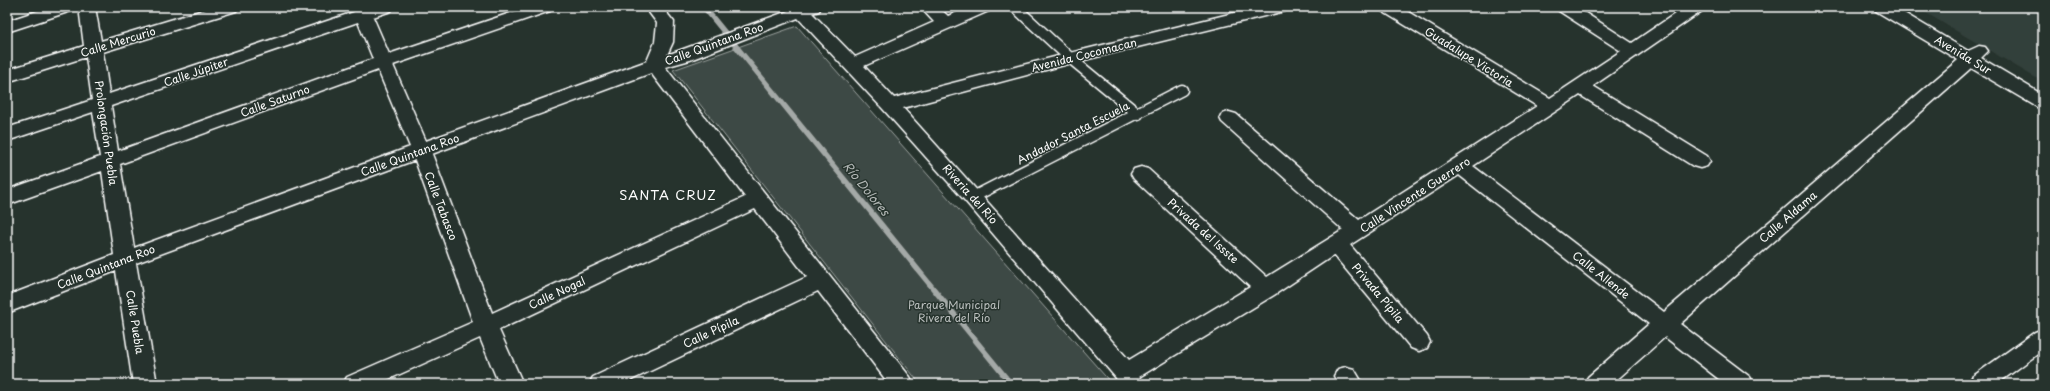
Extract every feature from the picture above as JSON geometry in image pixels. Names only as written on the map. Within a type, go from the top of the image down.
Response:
[{"type":"street","points":[[7,27],[65,7]]},
{"type":"street","name":"Prolongación Puebla","points":[[87,7],[102,104],[109,162],[125,259]]},
{"type":"street","name":"Calle Mercurio","points":[[7,76],[230,7]]},
{"type":"street","name":"Calle Júpiter","points":[[7,135],[102,104],[362,11],[385,7]]},
{"type":"street","name":"Calle Saturno","points":[[7,198],[383,62],[544,7]]},
{"type":"street","points":[[653,7],[666,22],[664,42],[654,65],[902,384]]},
{"type":"street","points":[[928,7],[946,24]]},
{"type":"street","points":[[852,65],[983,7]]},
{"type":"street","name":"Avenida Cocomacan","points":[[890,105],[1070,58],[1279,7]]},
{"type":"street","name":"Guadalupe Victoria","points":[[1388,7],[1551,107]]},
{"type":"street","points":[[1565,7],[1633,51]]},
{"type":"street","name":"Calle Vincente Guerrero","points":[[1128,379],[1266,289],[1461,166],[1581,87],[1696,7]]},
{"type":"street","name":"Avenida Sur","points":[[1882,7],[1974,55],[2043,88]]},
{"type":"street","name":"Avenida Sur","points":[[1904,7],[2043,103]]},
{"type":"street","name":"Calle Quintana Roo","points":[[7,305],[125,259],[654,65],[684,56],[773,22],[800,8]]},
{"type":"street","name":"Riveria del Río","points":[[800,8],[973,197],[1128,379]]},
{"type":"street","name":"Calle Tabasco","points":[[362,11],[420,151],[486,326],[511,384]]},
{"type":"street","name":"Calle Aldama","points":[[1596,384],[1666,325],[1974,55]]},
{"type":"street","points":[[1581,87],[1700,161]]},
{"type":"street","points":[[1229,118],[1358,232]]},
{"type":"street","name":"Calle Allende","points":[[1461,166],[1742,384]]},
{"type":"street","name":"Privada del Issste","points":[[1141,174],[1266,289]]},
{"type":"street","name":"Calle Nogal","points":[[355,384],[486,326],[758,199]]},
{"type":"street","name":"Privada Pípila","points":[[1337,244],[1419,342]]},
{"type":"street","name":"Calle Puebla","points":[[125,259],[145,384]]},
{"type":"street","name":"Calle Pípila","points":[[601,384],[822,280]]},
{"type":"street","points":[[1980,384],[2043,338]]},
{"type":"lane","points":[[1015,7],[1070,58],[1138,114]]},
{"type":"lane","name":"Andador Santa Escuela","points":[[973,197],[1138,114],[1182,90]]},
{"type":"shaded area","points":[[1916,7],[2038,7],[2043,12],[2043,82]]},
{"type":"green space","name":"Parque Municipal Rivera del Río","points":[[797,26],[1112,384],[920,384],[673,70]]},
{"type":"waterway","name":"Río Dolores","points":[[704,7],[1011,384]]},
{"type":"district","name":"SANTA CRUZ","points":[[668,195]]}]
